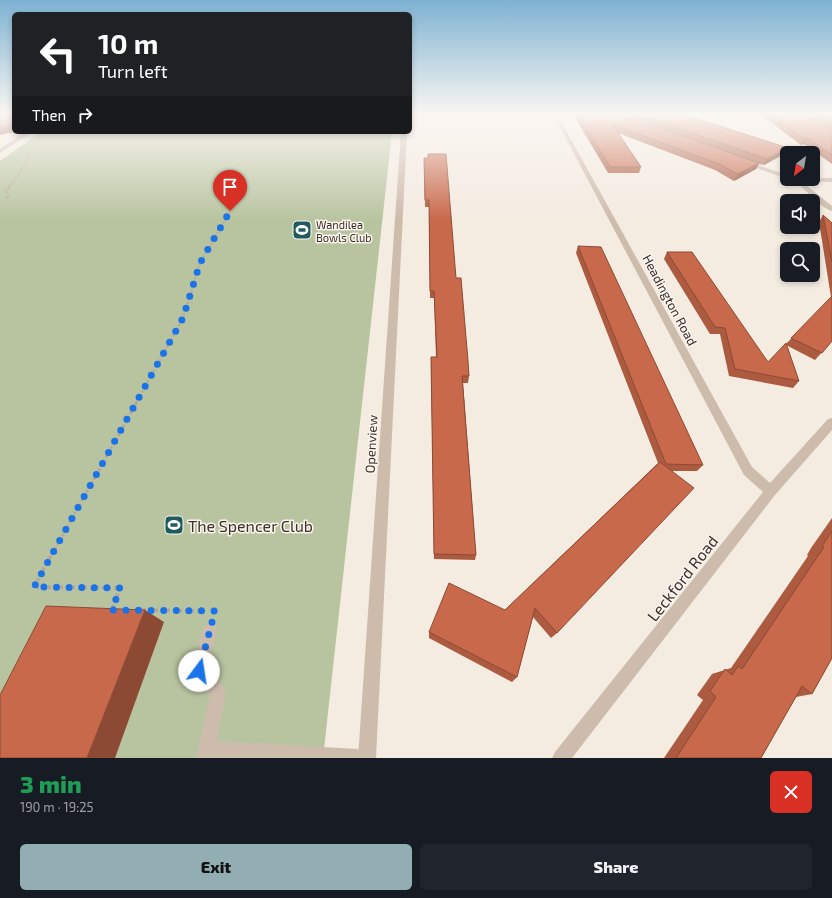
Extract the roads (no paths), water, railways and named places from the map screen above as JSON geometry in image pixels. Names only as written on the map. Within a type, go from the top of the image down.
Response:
[{"type":"street","name":"Openview","points":[[366,758],[403,149]]},
{"type":"street","name":"Headington Road","points":[[574,149],[748,471],[771,491]]},
{"type":"street","points":[[737,160],[780,175]]},
{"type":"street","points":[[820,180],[832,180]]},
{"type":"street","points":[[804,186],[832,210]]},
{"type":"street","name":"Leckford Road","points":[[561,758],[771,491],[832,422]]},
{"type":"street","points":[[210,630],[199,671],[218,693],[207,753],[356,758]]},
{"type":"place","name":"Wandilea Bowls Club","points":[[302,230]]},
{"type":"place","name":"The Spencer Club","points":[[174,525]]}]
